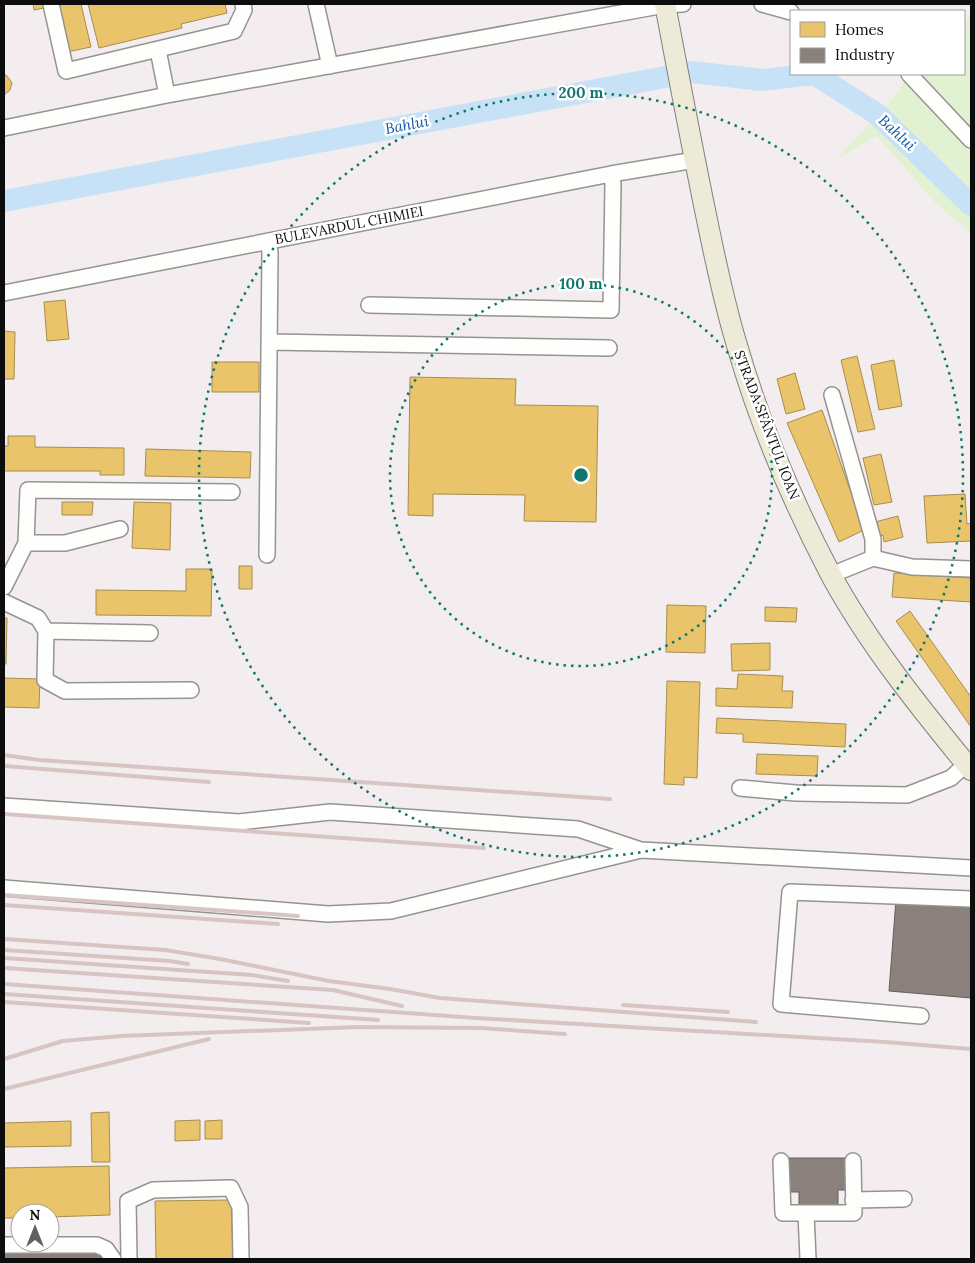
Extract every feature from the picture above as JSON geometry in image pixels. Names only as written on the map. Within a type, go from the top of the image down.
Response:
[{"type":"main road","name":"STRADA SFÂNTUL IOAN","points":[[671,4],[685,108],[695,160],[717,266],[735,339],[750,388],[791,491],[831,575],[853,612],[916,702],[969,767]]},
{"type":"street","points":[[51,4],[66,71],[234,31],[244,10],[243,4]]},
{"type":"street","points":[[316,4],[330,66]]},
{"type":"street","points":[[4,128],[167,96],[671,4]]},
{"type":"street","points":[[762,4],[790,12]]},
{"type":"street","points":[[158,50],[167,96]]},
{"type":"street","points":[[910,75],[971,140]]},
{"type":"street","name":"BULEVARDUL CHIMIEI","points":[[4,293],[611,174],[695,160]]},
{"type":"street","points":[[369,305],[610,310],[613,184],[611,174]]},
{"type":"street","points":[[267,556],[270,342],[270,252],[268,241]]},
{"type":"street","points":[[270,342],[609,348]]},
{"type":"street","points":[[832,395],[872,539],[873,558]]},
{"type":"street","points":[[4,588],[26,542],[28,490],[232,492]]},
{"type":"street","points":[[26,542],[65,543],[120,529]]},
{"type":"street","points":[[831,575],[873,558],[912,567],[971,569]]},
{"type":"street","points":[[4,602],[38,618],[46,630],[45,680],[66,691],[191,690]]},
{"type":"street","points":[[46,630],[150,633]]},
{"type":"street","points":[[740,788],[796,793],[907,795],[951,778],[969,767]]},
{"type":"street","points":[[4,806],[239,822],[330,812],[578,829],[641,850],[971,868]]},
{"type":"street","points":[[4,888],[328,914],[391,911],[641,850]]},
{"type":"street","points":[[922,1016],[782,1004],[790,892],[971,899]]},
{"type":"street","points":[[781,1160],[783,1213],[854,1212],[852,1160]]},
{"type":"street","points":[[129,1259],[128,1201],[153,1190],[231,1188],[240,1207],[240,1259]]},
{"type":"street","points":[[853,1200],[904,1199]]},
{"type":"street","points":[[806,1213],[808,1259]]},
{"type":"street","points":[[4,1245],[97,1244],[106,1249],[113,1259]]},
{"type":"shaded area","points":[[4,4],[971,4],[971,16],[965,19],[965,10],[790,10],[790,75],[909,75],[888,104],[837,159],[877,136],[935,203],[971,233],[971,1259],[4,1259]]},
{"type":"green space","points":[[971,16],[971,233],[935,203],[877,136],[835,160],[888,104],[909,75],[965,75],[965,19]]},
{"type":"building: Homes","points":[[33,4],[48,4],[49,7],[34,10]]},
{"type":"building: Homes","points":[[57,4],[81,4],[91,47],[67,52]]},
{"type":"building: Homes","points":[[88,4],[225,4],[227,13],[181,24],[182,28],[99,48]]},
{"type":"building: Homes","points":[[4,74],[12,83],[10,90],[4,95]]},
{"type":"building: Homes","points":[[65,300],[69,339],[47,341],[44,302]]},
{"type":"building: Homes","points":[[4,331],[15,332],[14,379],[4,379]]},
{"type":"building: Homes","points":[[857,356],[875,429],[858,432],[841,360]]},
{"type":"building: Homes","points":[[894,360],[902,406],[879,410],[871,365]]},
{"type":"building: Homes","points":[[212,362],[259,362],[259,392],[212,392]]},
{"type":"building: Homes","points":[[795,373],[805,409],[786,414],[777,379]]},
{"type":"building: Homes","points":[[410,377],[516,379],[515,405],[598,406],[596,522],[524,521],[525,495],[433,494],[433,516],[408,515]]},
{"type":"building: Homes","points":[[822,410],[864,530],[839,542],[787,423]]},
{"type":"building: Homes","points":[[8,436],[35,436],[35,447],[124,448],[124,475],[100,475],[100,471],[4,471],[4,446],[8,446]]},
{"type":"building: Homes","points":[[146,449],[251,452],[250,478],[145,476]]},
{"type":"building: Homes","points":[[881,454],[892,502],[874,505],[863,458]]},
{"type":"building: Homes","points":[[965,494],[967,524],[971,523],[971,541],[927,543],[924,496]]},
{"type":"building: Homes","points":[[62,502],[93,502],[92,515],[62,515]]},
{"type":"building: Homes","points":[[134,502],[171,503],[170,550],[132,548]]},
{"type":"building: Homes","points":[[898,516],[903,537],[884,542],[883,535],[879,536],[875,522]]},
{"type":"building: Homes","points":[[239,566],[252,566],[252,589],[239,589]]},
{"type":"building: Homes","points":[[186,569],[212,569],[211,616],[96,615],[96,590],[186,591]]},
{"type":"building: Homes","points":[[894,573],[971,578],[971,602],[892,597]]},
{"type":"building: Homes","points":[[667,605],[706,606],[705,653],[666,652]]},
{"type":"building: Homes","points":[[765,607],[797,608],[796,622],[765,621]]},
{"type":"building: Homes","points":[[910,611],[971,697],[971,727],[896,621]]},
{"type":"building: Homes","points":[[4,618],[7,618],[6,664],[4,664]]},
{"type":"building: Homes","points":[[770,643],[770,670],[732,671],[731,644]]},
{"type":"building: Homes","points":[[738,674],[783,676],[782,691],[793,691],[792,708],[716,706],[716,688],[737,689]]},
{"type":"building: Homes","points":[[4,678],[40,679],[39,708],[4,707]]},
{"type":"building: Homes","points":[[667,681],[700,682],[697,778],[684,777],[684,785],[664,784]]},
{"type":"building: Homes","points":[[717,718],[846,724],[845,747],[743,742],[743,734],[716,733]]},
{"type":"building: Homes","points":[[757,754],[818,756],[817,776],[756,774]]},
{"type":"building: Homes","points":[[109,1112],[110,1162],[92,1162],[91,1113]]},
{"type":"building: Homes","points":[[200,1120],[200,1140],[175,1141],[175,1121]]},
{"type":"building: Homes","points":[[222,1120],[222,1139],[205,1139],[205,1121]]},
{"type":"building: Homes","points":[[71,1121],[71,1146],[4,1147],[4,1123]]},
{"type":"building: Homes","points":[[109,1166],[110,1215],[60,1217],[60,1203],[10,1203],[10,1218],[4,1218],[4,1168]]},
{"type":"building: Homes","points":[[231,1200],[233,1259],[156,1259],[155,1201]]},
{"type":"building: Industry","points":[[896,899],[971,905],[971,998],[889,991]]},
{"type":"building: Industry","points":[[786,1158],[847,1158],[847,1190],[838,1190],[838,1206],[799,1206],[799,1192],[786,1192]]},
{"type":"building: Industry","points":[[101,1248],[102,1259],[4,1259],[4,1252],[60,1253],[60,1250]]},
{"type":"waterway","name":"Bahlui","points":[[4,201],[692,72],[762,80],[804,75]]},
{"type":"waterway","name":"Bahlui","points":[[816,75],[877,114],[971,205]]},
{"type":"railway","points":[[4,755],[39,760],[610,799]]},
{"type":"railway","points":[[4,766],[209,782]]},
{"type":"railway","points":[[4,814],[484,848]]},
{"type":"railway","points":[[4,895],[298,916]]},
{"type":"railway","points":[[4,905],[278,924]]},
{"type":"railway","points":[[4,939],[165,950],[329,981],[440,998],[756,1022]]},
{"type":"railway","points":[[4,950],[170,961],[188,964]]},
{"type":"railway","points":[[4,958],[252,975],[288,981]]},
{"type":"railway","points":[[4,968],[333,990],[402,1006]]},
{"type":"railway","points":[[4,984],[476,1018],[885,1042],[971,1049]]},
{"type":"railway","points":[[4,994],[378,1020]]},
{"type":"railway","points":[[4,1002],[309,1023]]},
{"type":"railway","points":[[623,1005],[728,1012]]},
{"type":"railway","points":[[4,1059],[63,1041],[121,1036],[358,1027],[481,1028],[565,1034]]},
{"type":"railway","points":[[4,1089],[209,1039]]}]
